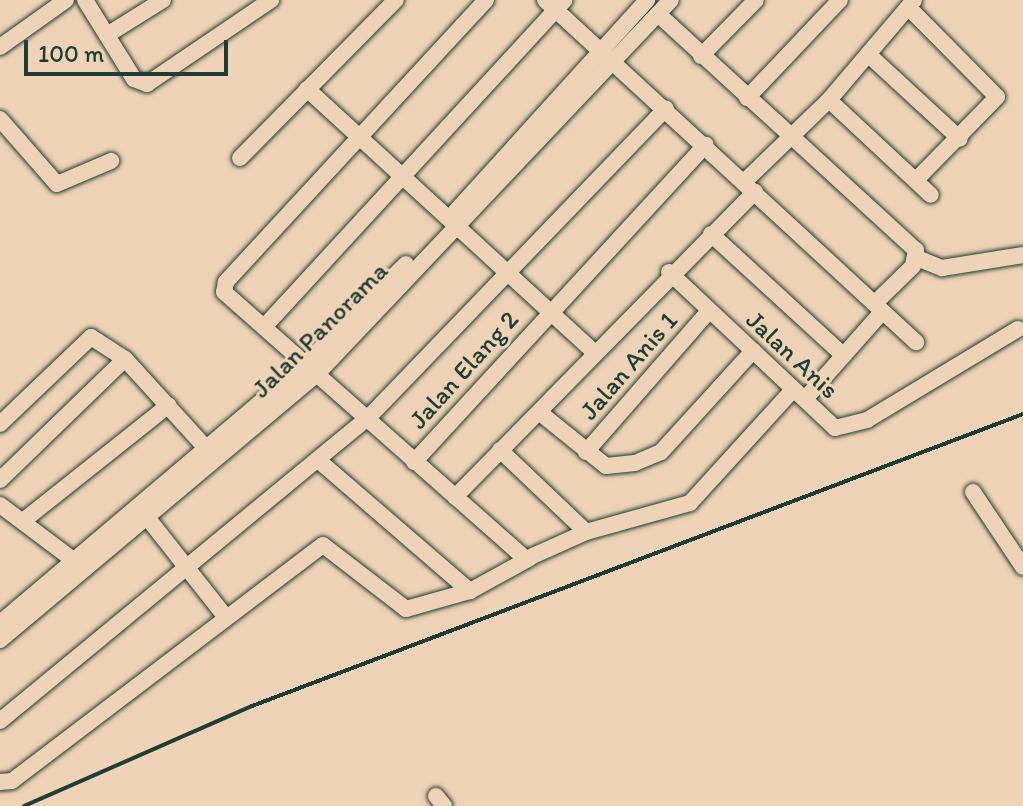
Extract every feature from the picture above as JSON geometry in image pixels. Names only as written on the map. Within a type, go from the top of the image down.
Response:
[{"type":"street","points":[[0,47],[66,0]]},
{"type":"street","points":[[85,0],[134,79],[147,84],[271,0]]},
{"type":"street","points":[[107,35],[163,0]]},
{"type":"street","points":[[240,158],[396,0]]},
{"type":"street","points":[[486,0],[223,287],[414,462],[530,558]]},
{"type":"street","points":[[454,221],[599,50],[647,0]]},
{"type":"street","name":"Jalan Panorama","points":[[0,640],[19,615],[146,516],[311,370],[671,0]]},
{"type":"street","points":[[701,56],[756,0]]},
{"type":"street","points":[[747,98],[837,1]]},
{"type":"street","points":[[264,327],[406,176],[555,3],[599,50],[666,108],[916,342]]},
{"type":"street","points":[[455,497],[669,272],[711,234],[788,141],[870,56],[912,5],[997,97],[960,139],[916,180]]},
{"type":"street","points":[[658,14],[788,141],[917,258],[942,268],[1023,255]]},
{"type":"street","points":[[870,56],[960,139]]},
{"type":"street","points":[[307,89],[406,176],[594,352]]},
{"type":"street","points":[[829,100],[931,195]]},
{"type":"street","points":[[0,721],[367,419],[507,269],[666,108]]},
{"type":"street","points":[[0,119],[57,184],[111,161]]},
{"type":"street","name":"Jalan Elang 2","points":[[414,462],[550,310],[706,145]]},
{"type":"street","points":[[711,234],[844,356]]},
{"type":"street","points":[[0,782],[12,781],[225,616],[328,545],[406,609],[470,591],[586,532],[698,498],[799,394],[844,356],[917,258]]},
{"type":"street","name":"Jalan Anis","points":[[669,272],[835,428],[857,424],[1018,329]]},
{"type":"street","name":"Jalan Anis 1","points":[[586,452],[709,311]]},
{"type":"street","points":[[0,424],[91,337],[125,359],[206,448]]},
{"type":"street","points":[[539,412],[586,452],[608,466],[661,452],[753,351]]},
{"type":"street","points":[[0,480],[125,359]]},
{"type":"street","points":[[0,623],[19,615],[72,559],[206,448],[311,370]]},
{"type":"street","points":[[23,521],[169,405]]},
{"type":"street","points":[[500,450],[586,532]]},
{"type":"street","points":[[318,460],[470,591]]},
{"type":"street","points":[[973,492],[1023,567]]},
{"type":"street","points":[[0,505],[72,559]]},
{"type":"street","points":[[146,516],[225,616]]},
{"type":"street","points":[[0,599],[19,615]]},
{"type":"railway","points":[[24,806],[252,706],[1023,414]]}]
